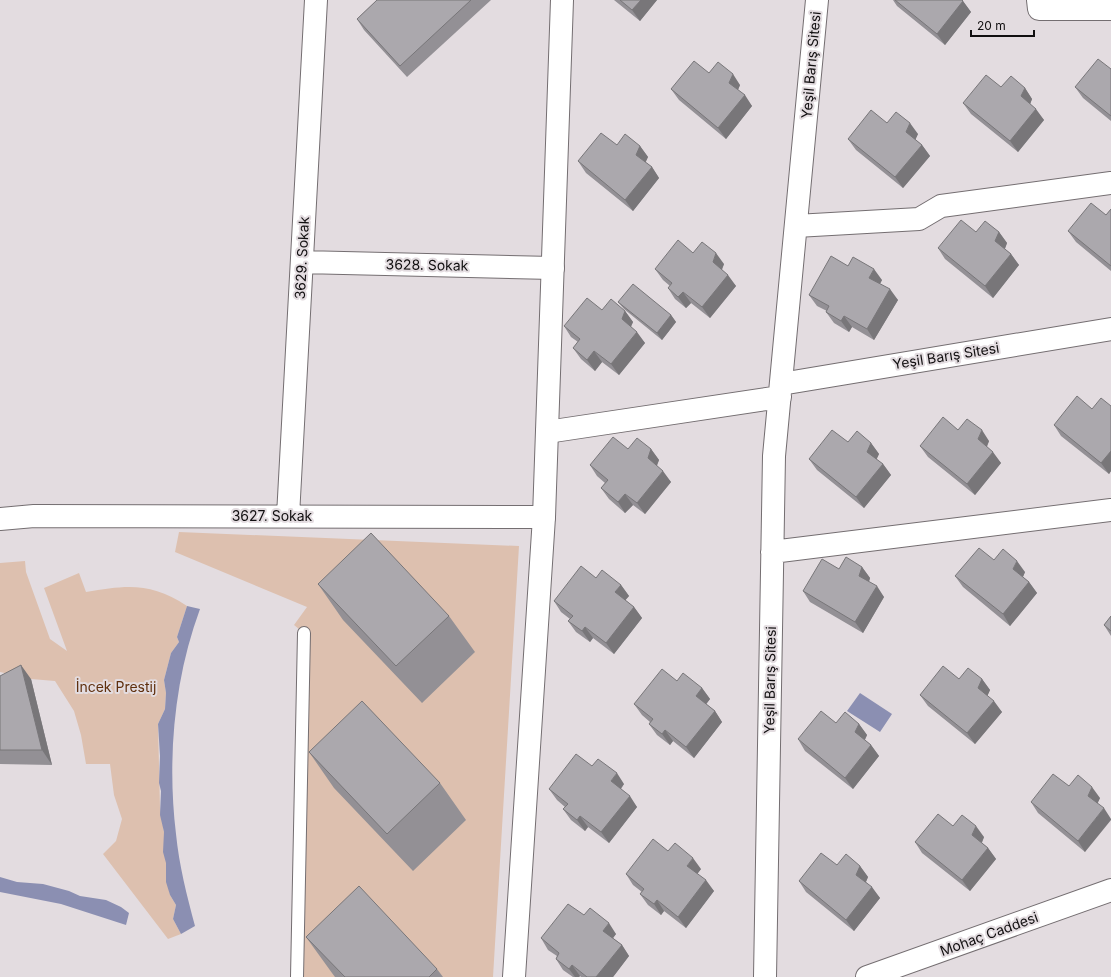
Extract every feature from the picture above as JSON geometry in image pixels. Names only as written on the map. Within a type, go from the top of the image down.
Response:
[{"type":"street","name":"3629. Sokak","points":[[288,516],[316,0]]},
{"type":"street","points":[[514,977],[544,517],[562,0]]},
{"type":"street","name":"Yeşil Barış Sitesi","points":[[765,977],[774,456],[817,0]]},
{"type":"street","points":[[1038,0],[1039,9],[1111,9]]},
{"type":"street","points":[[796,226],[919,219],[941,206],[1111,184]]},
{"type":"street","name":"3628. Sokak","points":[[302,262],[553,268]]},
{"type":"street","name":"Yeşil Barış Sitesi","points":[[780,390],[1111,329]]},
{"type":"street","points":[[547,432],[780,390]]},
{"type":"street","points":[[772,552],[1111,510]]},
{"type":"street","name":"3627. Sokak","points":[[0,519],[34,516],[544,517]]},
{"type":"street","name":"Mohaç Caddesi","points":[[867,977],[1111,890]]},
{"type":"lane","points":[[297,977],[304,633]]},
{"type":"green space","points":[[179,532],[519,546],[493,977],[297,977],[304,633],[294,625],[307,607],[175,552]]},
{"type":"green space","name":"İncek Prestij","points":[[25,561],[26,572],[50,639],[67,651],[44,588],[79,573],[86,592],[114,588],[138,587],[162,593],[187,606],[177,637],[179,642],[171,653],[164,680],[166,693],[165,709],[158,724],[160,807],[164,832],[167,873],[170,895],[176,905],[173,919],[181,934],[168,939],[103,854],[116,841],[122,819],[114,795],[110,764],[86,764],[81,735],[74,711],[55,681],[31,679],[0,672],[0,563]]},
{"type":"water","points":[[187,606],[200,609],[184,663],[179,691],[175,720],[172,777],[173,806],[179,857],[195,926],[181,934],[173,919],[176,905],[170,895],[166,882],[166,863],[163,852],[164,832],[160,815],[161,791],[159,783],[160,756],[158,724],[165,709],[166,693],[164,680],[171,653],[179,642],[177,637]]},
{"type":"water","points":[[860,693],[892,714],[880,732],[847,711]]},
{"type":"water","points":[[0,877],[17,882],[43,884],[69,891],[80,896],[106,900],[121,907],[129,913],[126,925],[61,904],[0,892]]},
{"type":"building","points":[[377,0],[471,0],[400,66],[357,19]]},
{"type":"building","points":[[620,0],[641,0],[632,10]]},
{"type":"building","points":[[895,0],[962,0],[963,1],[937,34]]},
{"type":"building","points":[[1098,59],[1111,69],[1111,116],[1075,87]]},
{"type":"building","points":[[694,61],[709,73],[718,62],[733,74],[729,83],[745,95],[718,128],[671,89]]},
{"type":"building","points":[[986,75],[1001,87],[1011,76],[1025,88],[1021,96],[1036,109],[1010,141],[963,103]]},
{"type":"building","points":[[871,110],[887,123],[896,112],[910,123],[906,132],[922,145],[895,177],[848,139]]},
{"type":"building","points":[[601,133],[617,145],[625,134],[640,146],[636,155],[652,167],[625,200],[578,161]]},
{"type":"building","points":[[1091,203],[1106,215],[1111,209],[1111,266],[1068,231]]},
{"type":"building","points":[[961,220],[976,232],[985,221],[999,232],[995,241],[1011,254],[985,286],[938,248]]},
{"type":"building","points":[[678,240],[693,253],[702,242],[716,253],[713,262],[728,275],[702,307],[683,292],[678,297],[668,288],[672,283],[655,269]]},
{"type":"building","points":[[831,256],[848,266],[853,257],[874,269],[869,278],[890,289],[867,329],[844,316],[841,321],[826,312],[829,306],[809,295]]},
{"type":"building","points":[[633,284],[671,315],[657,333],[618,302]]},
{"type":"building","points":[[587,298],[602,310],[611,299],[625,311],[622,319],[637,332],[611,364],[594,351],[587,360],[573,348],[580,339],[564,326]]},
{"type":"building","points":[[1077,396],[1092,409],[1101,398],[1111,406],[1111,451],[1101,463],[1054,425]]},
{"type":"building","points":[[943,417],[958,430],[967,419],[982,430],[978,439],[993,452],[967,484],[920,446]]},
{"type":"building","points":[[832,430],[848,442],[857,431],[871,443],[867,452],[883,464],[856,497],[809,459]]},
{"type":"building","points":[[613,437],[628,449],[637,438],[651,449],[648,458],[663,471],[637,503],[625,494],[618,502],[601,488],[608,480],[590,465]]},
{"type":"building","points":[[371,533],[449,616],[396,666],[318,584]]},
{"type":"building","points":[[979,548],[994,560],[1003,549],[1017,561],[1013,569],[1029,582],[1003,614],[955,576]]},
{"type":"building","points":[[846,557],[862,567],[859,576],[877,586],[855,622],[803,591],[822,559],[839,569]]},
{"type":"building","points":[[581,566],[596,578],[602,570],[621,585],[615,592],[634,607],[606,643],[585,627],[582,631],[568,621],[573,616],[554,601]]},
{"type":"building","points":[[1111,616],[1111,631],[1104,625]]},
{"type":"building","points":[[21,665],[42,750],[0,750],[0,676]]},
{"type":"building","points":[[943,666],[959,679],[968,668],[982,679],[978,688],[994,701],[967,733],[920,695]]},
{"type":"building","points":[[662,669],[677,681],[683,673],[702,688],[696,696],[715,711],[686,747],[665,730],[662,734],[649,724],[653,719],[634,704]]},
{"type":"building","points":[[362,701],[440,783],[387,834],[309,752]]},
{"type":"building","points":[[821,711],[836,723],[845,712],[859,724],[855,732],[871,745],[845,778],[798,739]]},
{"type":"building","points":[[576,754],[592,766],[598,759],[617,773],[611,781],[630,796],[601,832],[580,816],[577,820],[563,809],[568,804],[549,789]]},
{"type":"building","points":[[1053,774],[1069,786],[1078,775],[1092,787],[1088,796],[1104,808],[1078,841],[1031,802]]},
{"type":"building","points":[[938,814],[953,826],[962,815],[976,826],[972,835],[988,848],[962,880],[915,842]]},
{"type":"building","points":[[653,839],[668,851],[675,843],[693,858],[687,866],[706,880],[678,917],[657,900],[654,904],[640,894],[644,889],[626,874]]},
{"type":"building","points":[[821,853],[837,865],[846,854],[860,866],[856,875],[872,887],[846,920],[799,881]]},
{"type":"building","points":[[359,886],[437,969],[429,977],[345,977],[306,937]]},
{"type":"building","points":[[568,904],[584,915],[590,908],[609,923],[603,931],[622,945],[596,977],[587,977],[572,965],[569,969],[556,959],[559,953],[541,938]]}]
